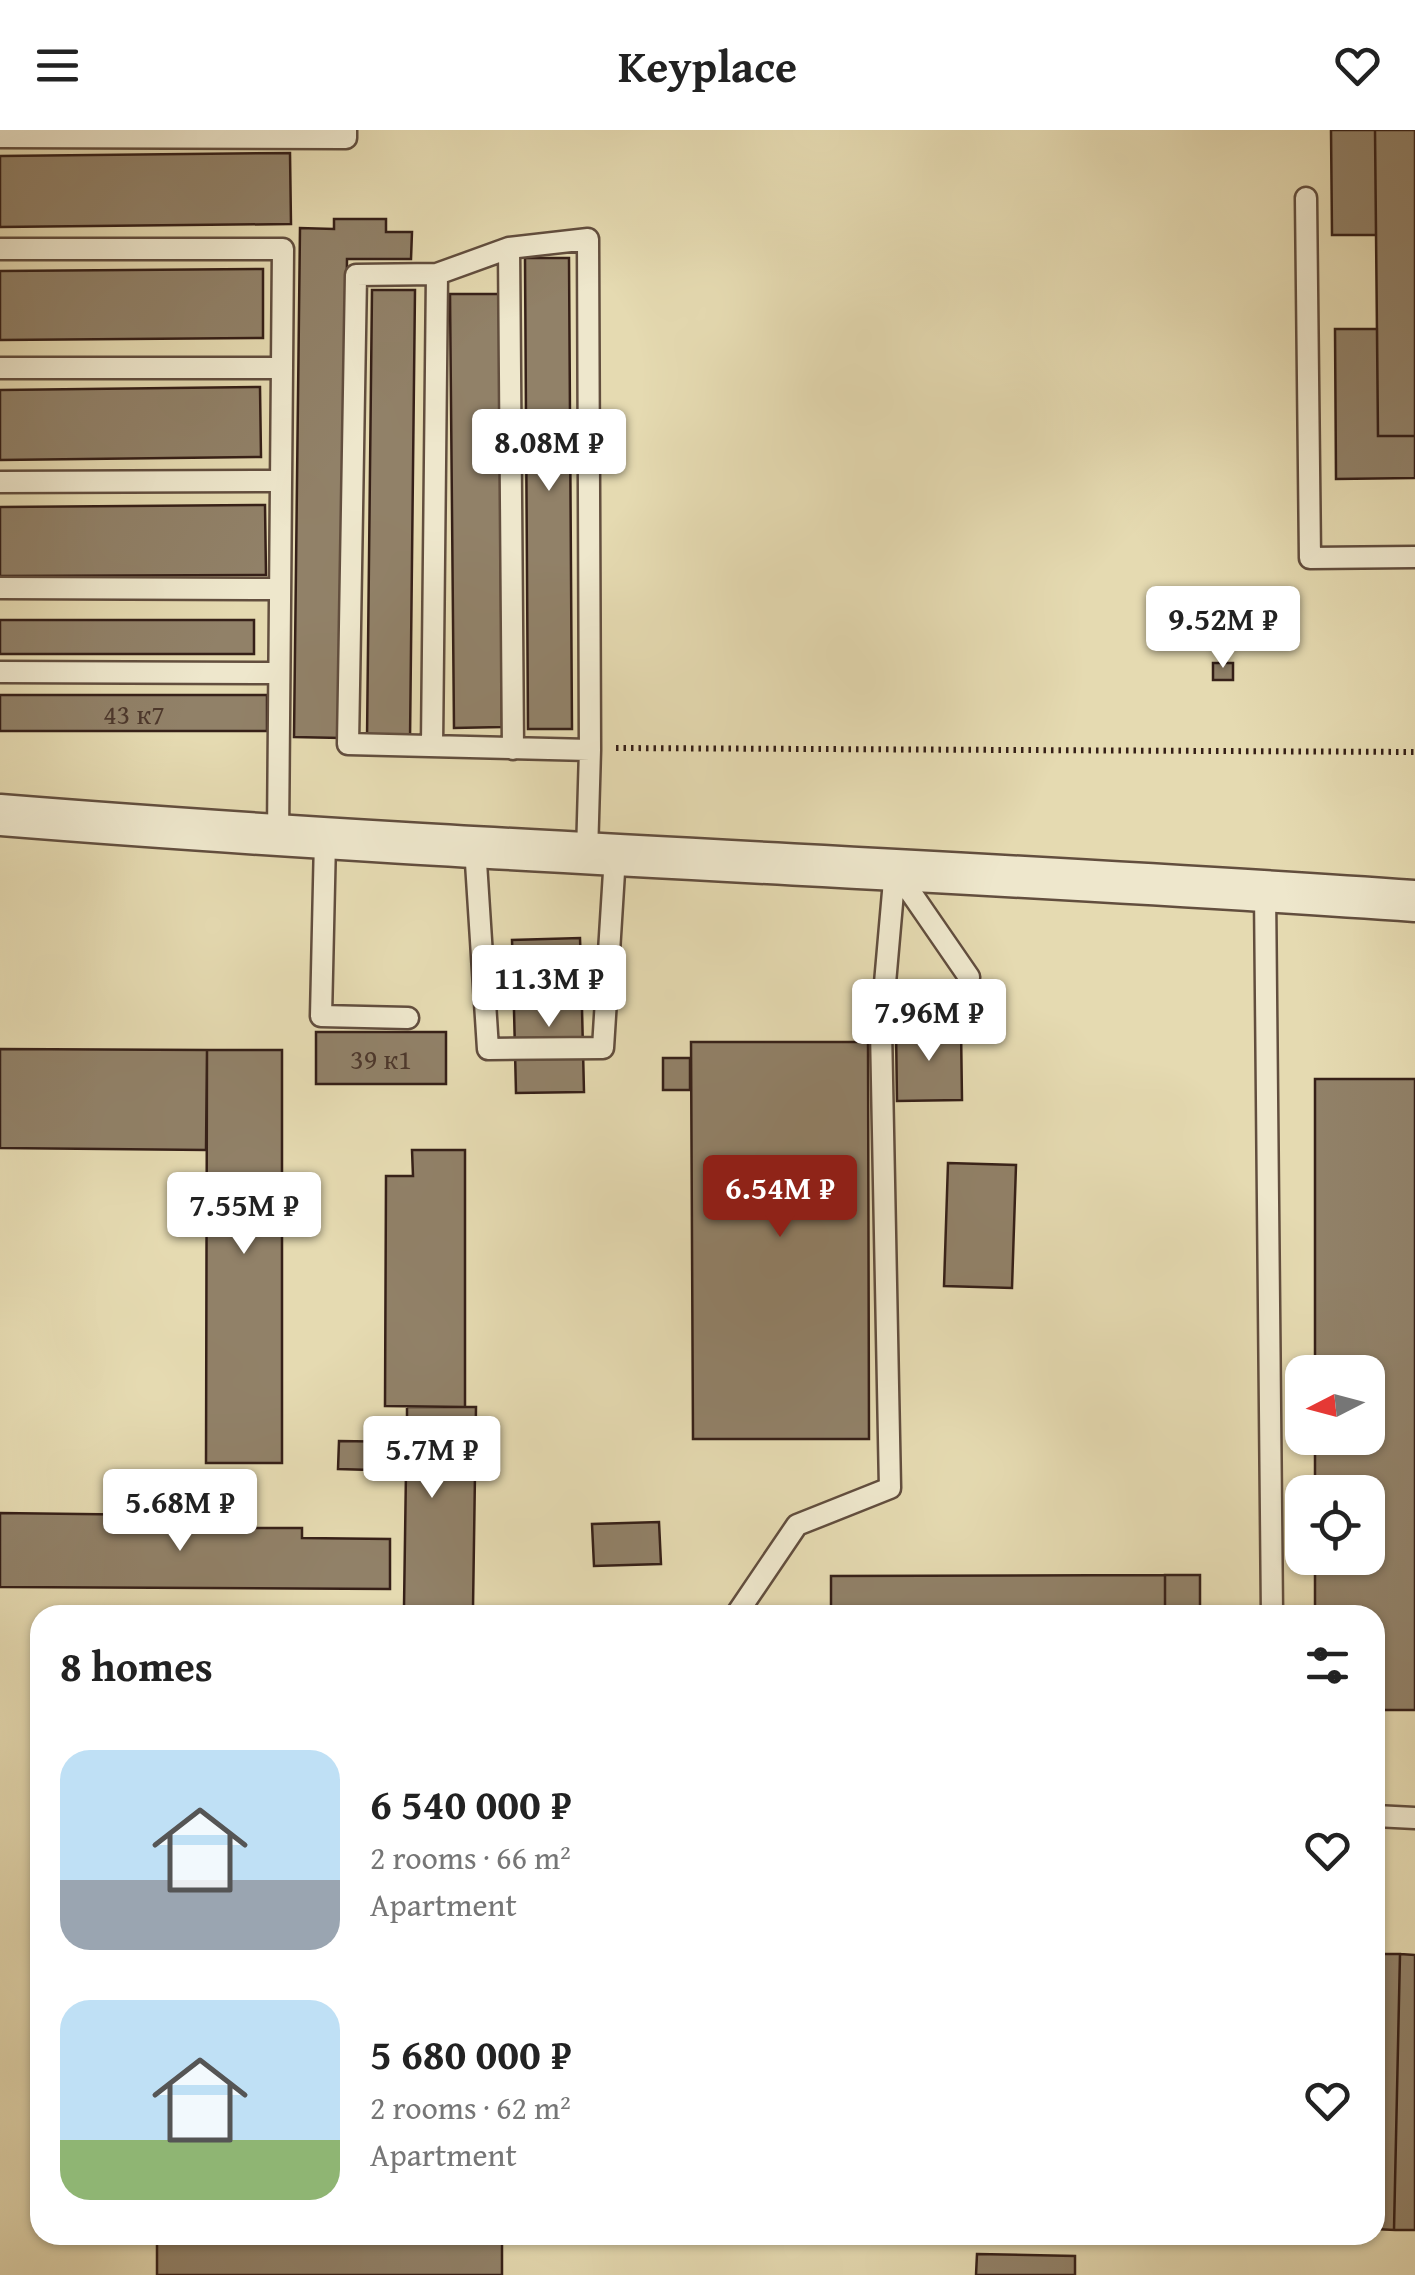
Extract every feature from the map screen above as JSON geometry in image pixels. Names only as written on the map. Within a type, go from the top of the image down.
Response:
[{"type":"street","points":[[0,815],[325,840],[1415,901]]},
{"type":"lane","points":[[0,138],[346,138],[346,130]]},
{"type":"lane","points":[[1306,198],[1310,558],[1415,557]]},
{"type":"lane","points":[[475,847],[488,1049],[603,1048],[600,750],[588,239],[509,248],[437,274],[356,275],[348,744],[600,750]]},
{"type":"lane","points":[[509,248],[513,749]]},
{"type":"lane","points":[[0,249],[283,249],[278,837]]},
{"type":"lane","points":[[432,746],[437,274]]},
{"type":"lane","points":[[0,368],[282,368]]},
{"type":"lane","points":[[0,482],[281,481]]},
{"type":"lane","points":[[0,588],[280,589]]},
{"type":"lane","points":[[0,672],[279,672]]},
{"type":"lane","points":[[325,840],[321,1016],[408,1018]]},
{"type":"lane","points":[[895,869],[968,977]]},
{"type":"lane","points":[[743,1605],[797,1525],[890,1488],[881,1029],[895,869]]},
{"type":"lane","points":[[1264,890],[1272,1605]]},
{"type":"lane","points":[[1385,1816],[1415,1818]]},
{"type":"path","points":[[600,750],[1415,752]]},
{"type":"building","points":[[1331,130],[1375,130],[1376,235],[1332,235]]},
{"type":"building","points":[[1375,130],[1415,130],[1415,436],[1378,436]]},
{"type":"building","points":[[290,153],[291,224],[0,227],[0,156]]},
{"type":"building","points":[[334,219],[386,219],[386,232],[412,232],[411,259],[347,259],[341,738],[294,737],[300,228],[334,229]]},
{"type":"building","points":[[525,258],[569,258],[572,729],[528,729]]},
{"type":"building","points":[[263,269],[263,338],[0,340],[0,271]]},
{"type":"building","points":[[372,290],[415,290],[410,740],[367,739]]},
{"type":"building","points":[[450,294],[499,294],[502,727],[454,728]]},
{"type":"building","points":[[1335,329],[1377,329],[1378,436],[1415,436],[1415,478],[1336,479]]},
{"type":"building","points":[[260,387],[261,457],[0,460],[0,390]]},
{"type":"building","points":[[265,505],[266,575],[0,576],[0,507]]},
{"type":"building","points":[[0,620],[254,620],[254,654],[0,654]]},
{"type":"building","points":[[1213,663],[1233,663],[1233,680],[1213,680]]},
{"type":"building","points":[[0,695],[267,695],[267,731],[0,731]]},
{"type":"building","points":[[580,938],[581,967],[513,969],[512,940]]},
{"type":"building","points":[[581,967],[584,1092],[516,1093],[513,969]]},
{"type":"building","points":[[961,1028],[962,1100],[897,1101],[896,1029]]},
{"type":"building","points":[[316,1032],[446,1032],[446,1084],[316,1084]]},
{"type":"building","points":[[691,1042],[868,1042],[869,1439],[693,1439]]},
{"type":"building","points":[[0,1049],[207,1050],[206,1150],[0,1148]]},
{"type":"building","points":[[207,1050],[282,1050],[282,1463],[206,1463]]},
{"type":"building","points":[[663,1058],[690,1058],[690,1090],[663,1090]]},
{"type":"building","points":[[1315,1079],[1415,1079],[1415,1710],[1385,1710],[1385,1605],[1315,1605],[1315,1575],[1385,1575],[1385,1475],[1315,1475],[1315,1455],[1385,1455],[1385,1355],[1315,1355]]},
{"type":"building","points":[[412,1150],[465,1150],[465,1407],[385,1406],[386,1176],[413,1176]]},
{"type":"building","points":[[948,1163],[1016,1165],[1012,1288],[944,1286]]},
{"type":"building","points":[[407,1407],[476,1407],[473,1605],[404,1605],[406,1471],[338,1469],[339,1441],[407,1442]]},
{"type":"building","points":[[0,1513],[239,1516],[239,1528],[302,1528],[302,1538],[390,1539],[390,1589],[0,1587]]},
{"type":"building","points":[[659,1522],[661,1564],[594,1566],[592,1524]]},
{"type":"building","points":[[1165,1575],[1165,1605],[831,1605],[831,1576]]},
{"type":"building","points":[[1165,1575],[1200,1575],[1200,1605],[1165,1605]]},
{"type":"building","points":[[1385,1954],[1400,1954],[1394,2230],[1385,2230]]},
{"type":"building","points":[[1400,1954],[1415,1955],[1415,2230],[1394,2230]]},
{"type":"building","points":[[157,2245],[502,2245],[502,2275],[157,2275]]},
{"type":"building","points":[[977,2254],[1075,2256],[1075,2275],[976,2275]]}]
